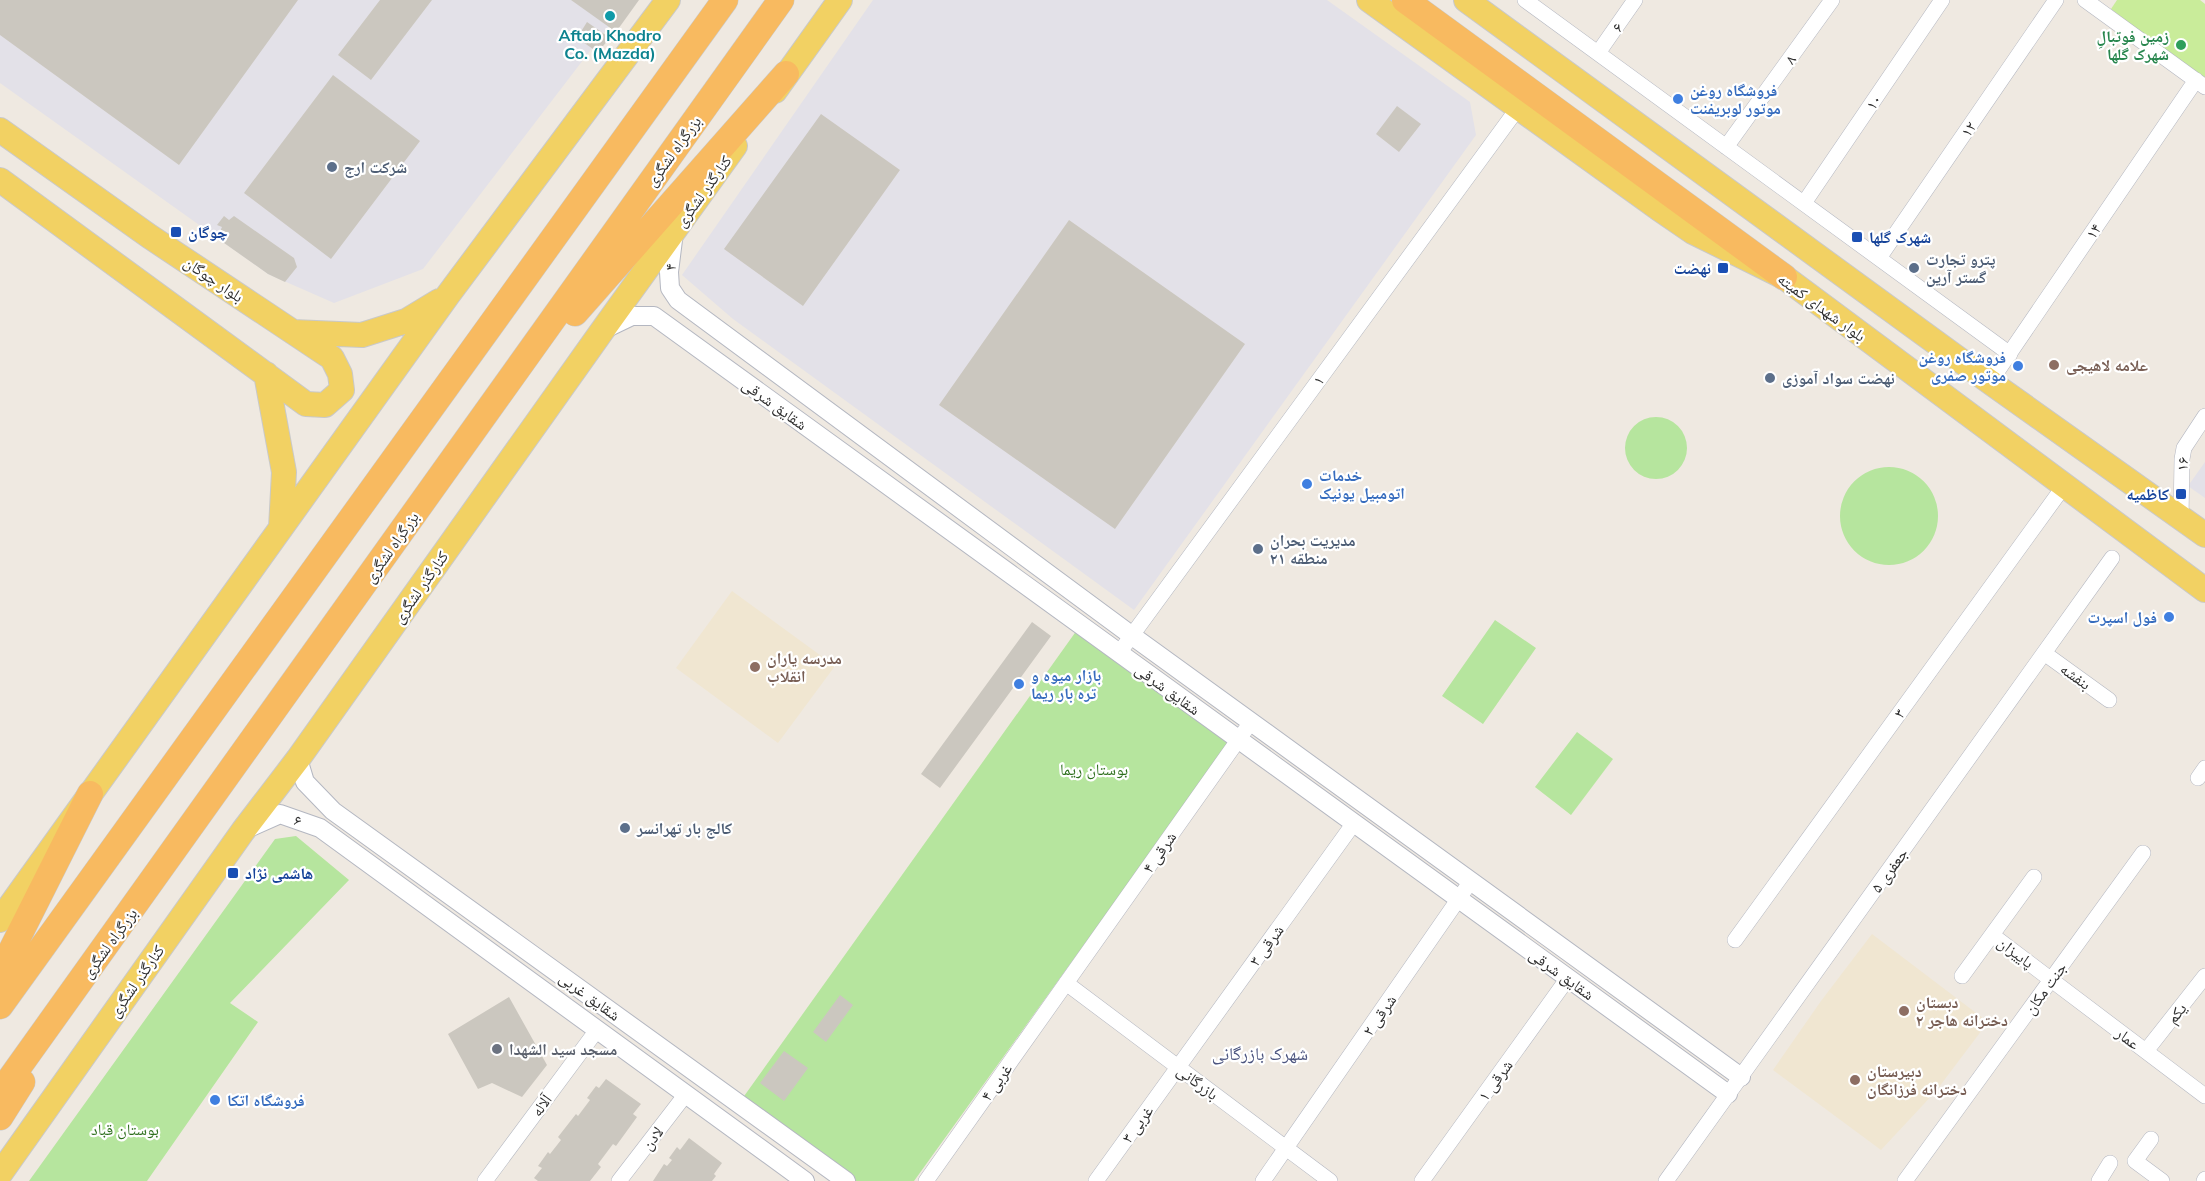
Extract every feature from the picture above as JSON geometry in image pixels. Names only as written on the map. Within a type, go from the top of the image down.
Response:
[{"type":"highway","points":[[0,1006],[725,0]]},
{"type":"highway","name":"بزرگراه لشگری","points":[[0,1093],[98,959],[781,0]]},
{"type":"highway","points":[[1405,0],[1784,277]]},
{"type":"highway","points":[[480,421],[786,74]]},
{"type":"highway","points":[[0,973],[90,794]]},
{"type":"highway","points":[[0,1117],[98,959]]},
{"type":"main road","points":[[0,920],[448,295],[668,0]]},
{"type":"main road","name":"کنارگذر لشگری","points":[[0,1174],[243,831],[298,759],[840,0]]},
{"type":"main road","name":"بلوار شهدای کمیته","points":[[1369,0],[1694,232],[1784,277],[2205,590]]},
{"type":"main road","points":[[1466,0],[2205,536]]},
{"type":"main road","name":"بلوار چوگان","points":[[0,130],[149,236],[332,358],[340,374],[342,390],[325,405],[306,404],[266,374]]},
{"type":"main road","points":[[0,180],[266,374],[284,472],[281,528]]},
{"type":"main road","points":[[293,332],[362,335],[406,321],[448,295]]},
{"type":"street","points":[[1525,0],[2010,354]]},
{"type":"street","name":"۶","points":[[1598,53],[1635,0]]},
{"type":"street","name":"۸","points":[[1726,147],[1832,0]]},
{"type":"street","name":"۱۰","points":[[1804,203],[1942,0]]},
{"type":"street","name":"۱۲","points":[[1880,258],[2056,0]]},
{"type":"street","points":[[2085,0],[2200,83]]},
{"type":"street","name":"۱۴","points":[[1990,382],[2200,83]]},
{"type":"street","name":"۱","points":[[1119,653],[1518,108]]},
{"type":"street","name":"۴","points":[[674,232],[669,272],[670,288],[678,300]]},
{"type":"street","name":"شقایق شرقی","points":[[678,300],[1131,635],[1741,1077]]},
{"type":"street","name":"شقایق شرقی","points":[[602,331],[632,316],[654,316],[1728,1094]]},
{"type":"street","name":"۱۶","points":[[2181,519],[2181,459],[2184,448],[2205,416]]},
{"type":"street","name":"۳","points":[[1735,940],[2064,486]]},
{"type":"street","name":"جعفری ۵","points":[[1666,1181],[2112,558]]},
{"type":"street","name":"بنفشه","points":[[2044,653],[2109,700]]},
{"type":"street","name":"۴ شرقی","points":[[1066,983],[1251,722]]},
{"type":"street","name":"شقایق غربی","points":[[298,759],[305,782],[333,811],[846,1181]]},
{"type":"street","points":[[320,828],[333,811]]},
{"type":"street","name":"۶","points":[[243,831],[280,814],[320,828]]},
{"type":"street","name":"۳ شرقی","points":[[1178,1067],[1354,823]]},
{"type":"street","name":"شقایق غربی","points":[[320,828],[805,1181]]},
{"type":"street","name":"جنت مکان","points":[[1905,1181],[2143,853]]},
{"type":"street","points":[[1992,935],[2034,877]]},
{"type":"street","name":"۲ شرقی","points":[[1263,1181],[1471,881]]},
{"type":"street","name":"پاییزان","points":[[1962,976],[1992,935],[2051,980]]},
{"type":"street","points":[[530,980],[543,962]]},
{"type":"street","name":"یکم","points":[[2146,1051],[2205,975]]},
{"type":"street","name":"۱ شرقی","points":[[1422,1181],[1568,978]]},
{"type":"street","name":"عمار","points":[[2051,980],[2205,1096]]},
{"type":"street","name":"بازرگانی","points":[[1066,983],[1330,1181]]},
{"type":"street","name":"۴ غربی","points":[[926,1181],[1066,983]]},
{"type":"street","name":"آلاله","points":[[485,1181],[597,1030]]},
{"type":"street","name":"۳ غربی","points":[[1096,1181],[1178,1067]]},
{"type":"street","name":"لادن","points":[[619,1181],[686,1094]]},
{"type":"street","points":[[2151,1140],[2134,1161],[2162,1181]]},
{"type":"street","points":[[2099,1181],[2110,1163]]},
{"type":"shaded area","name":"شرکت ارج","points":[[0,0],[629,0],[423,269],[334,303],[268,274],[0,83]]},
{"type":"shaded area","points":[[873,0],[1327,0],[1470,102],[1476,135],[1134,610],[733,319],[682,275]]},
{"type":"shaded area","points":[[2205,462],[2205,498],[2188,486]]},
{"type":"shaded area","name":"مدرسه یاران انقلاب","points":[[732,591],[835,666],[778,743],[676,668]]},
{"type":"shaded area","points":[[1872,934],[1988,1022],[1936,1091],[1881,1150],[1773,1070],[1821,1001]]},
{"type":"green space","name":"زمین فوتبالِ شهرک گلها","points":[[2117,0],[2200,0],[2205,4],[2205,82],[2111,9]]},
{"type":"green space","points":[[1650,417],[1662,417],[1678,426],[1685,436],[1687,448],[1685,460],[1678,470],[1662,479],[1650,479],[1639,474],[1630,465],[1625,454],[1625,442],[1630,431],[1639,422]]},
{"type":"green space","points":[[1889,467],[1908,471],[1924,481],[1934,497],[1938,516],[1934,535],[1924,551],[1908,561],[1889,565],[1870,561],[1854,551],[1844,535],[1840,516],[1844,497],[1854,481],[1870,471]]},
{"type":"green space","points":[[1495,620],[1536,648],[1483,724],[1442,696]]},
{"type":"green space","name":"بوستان ریما","points":[[1077,630],[1229,743],[914,1181],[837,1181],[737,1106]]},
{"type":"green space","points":[[1577,732],[1613,759],[1571,815],[1535,787]]},
{"type":"green space","name":"بوستان قباد","points":[[296,836],[349,880],[230,1003],[258,1022],[147,1181],[29,1181],[275,839]]},
{"type":"building","points":[[0,0],[298,0],[179,165],[0,35]]},
{"type":"building","points":[[380,0],[432,0],[371,80],[338,55]]},
{"type":"building","name":"Aftab Khodro Co. (Mazda)","points":[[571,0],[639,0],[616,32]]},
{"type":"building","points":[[587,22],[610,38],[603,46],[593,49],[577,38]]},
{"type":"building","name":"شرکت ارج","points":[[333,75],[420,141],[331,259],[244,193]]},
{"type":"building","points":[[1397,106],[1421,124],[1399,152],[1376,134]]},
{"type":"building","points":[[821,114],[900,170],[803,306],[724,249]]},
{"type":"building","points":[[224,216],[229,220],[234,216],[294,258],[297,267],[285,282],[268,274],[217,238],[222,227],[217,225]]},
{"type":"building","points":[[1069,220],[1245,344],[1115,529],[939,405]]},
{"type":"building","points":[[1032,622],[1051,636],[940,788],[921,774]]},
{"type":"building","points":[[840,995],[853,1005],[826,1042],[813,1032]]},
{"type":"building","name":"مسجد سید الشهدا","points":[[509,997],[547,1065],[522,1097],[492,1083],[478,1089],[448,1034]]},
{"type":"building","points":[[784,1051],[808,1068],[784,1101],[760,1083]]},
{"type":"building","points":[[606,1079],[641,1104],[633,1114],[637,1117],[616,1146],[613,1144],[598,1164],[601,1167],[590,1181],[538,1181],[534,1178],[542,1168],[538,1166],[561,1140],[558,1137],[576,1114],[578,1116],[590,1100],[587,1098],[596,1086],[599,1088]]},
{"type":"building","points":[[689,1138],[722,1163],[712,1181],[653,1181],[664,1164],[667,1166],[672,1160],[669,1158],[677,1147],[680,1150]]},
{"type":"place","name":"Aftab Khodro Co. (Mazda)","points":[[610,16]]},
{"type":"place","name":"زمین فوتبالِ شهرک گلها","points":[[2181,45]]},
{"type":"place","name":"فروشگاه روغن موتور لوبریفنت","points":[[1678,99]]},
{"type":"place","name":"شرکت ارج","points":[[332,167]]},
{"type":"place","name":"چوگان","points":[[176,232]]},
{"type":"place","name":"شهرک گلها","points":[[1857,237]]},
{"type":"place","name":"نهضت","points":[[1723,268]]},
{"type":"place","name":"پترو تجارت گستر آرین","points":[[1914,268]]},
{"type":"place","name":"علامه لاهیجی","points":[[2054,365]]},
{"type":"place","name":"فروشگاه روغن موتور صفری","points":[[2018,366]]},
{"type":"place","name":"نهضت سواد آموزی","points":[[1770,378]]},
{"type":"place","name":"خدمات اتومبیل یونیک","points":[[1307,484]]},
{"type":"place","name":"کاظمیه","points":[[2181,494]]},
{"type":"place","name":"مدیریت بحران منطقه ۲۱","points":[[1258,549]]},
{"type":"place","name":"فول اسپرت","points":[[2169,617]]},
{"type":"place","name":"مدرسه یاران انقلاب","points":[[755,667]]},
{"type":"place","name":"بازار میوه و تره بار ریما","points":[[1019,684]]},
{"type":"place","name":"کالج بار تهرانسر","points":[[625,828]]},
{"type":"place","name":"هاشمی نژاد","points":[[233,873]]},
{"type":"place","name":"دبستان دخترانه هاجر ۲","points":[[1904,1011]]},
{"type":"place","name":"مسجد سید الشهدا","points":[[497,1049]]},
{"type":"place","name":"دبیرستان دخترانه فرزانگان","points":[[1855,1080]]},
{"type":"place","name":"فروشگاه اتکا","points":[[215,1100]]},
{"type":"district","name":"شهرک بازرگانی","points":[[1260,1053]]}]
